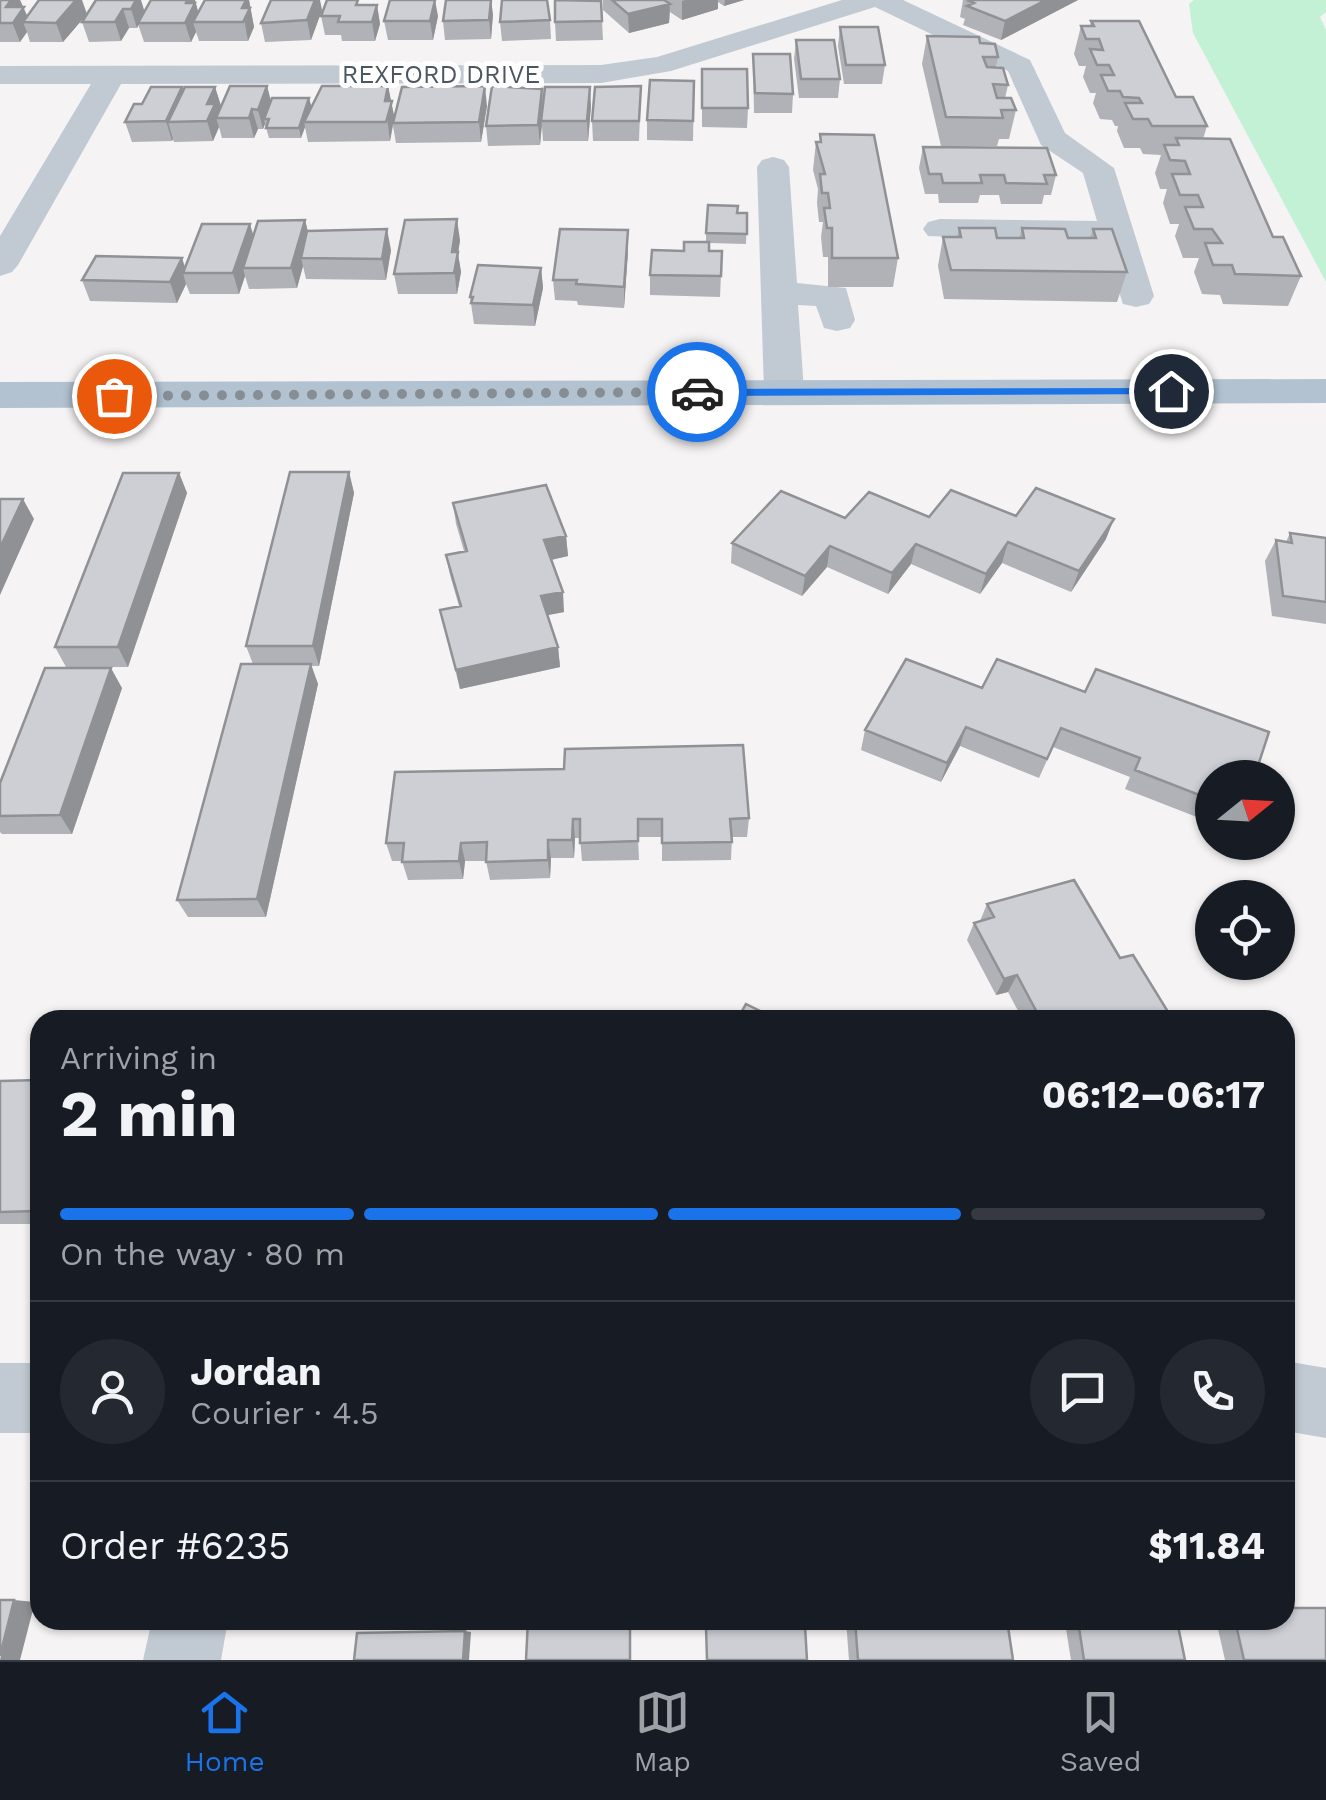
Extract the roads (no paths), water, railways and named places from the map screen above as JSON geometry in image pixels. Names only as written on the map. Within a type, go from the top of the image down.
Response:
[{"type":"main road","points":[[0,395],[1326,391]]},
{"type":"street","name":"REXFORD DRIVE","points":[[0,74],[601,74],[661,66],[826,6],[870,0]]},
{"type":"street","points":[[881,0],[1020,66],[1052,138],[1098,168],[1136,296]]},
{"type":"street","points":[[0,265],[111,74]]},
{"type":"street","points":[[774,167],[784,392]]},
{"type":"street","points":[[940,229],[1117,232]]},
{"type":"street","points":[[780,292],[833,296],[837,320]]},
{"type":"street","points":[[0,1398],[30,1398]]},
{"type":"street","points":[[1295,1398],[1326,1403]]},
{"type":"street","points":[[182,1660],[188,1630]]}]
